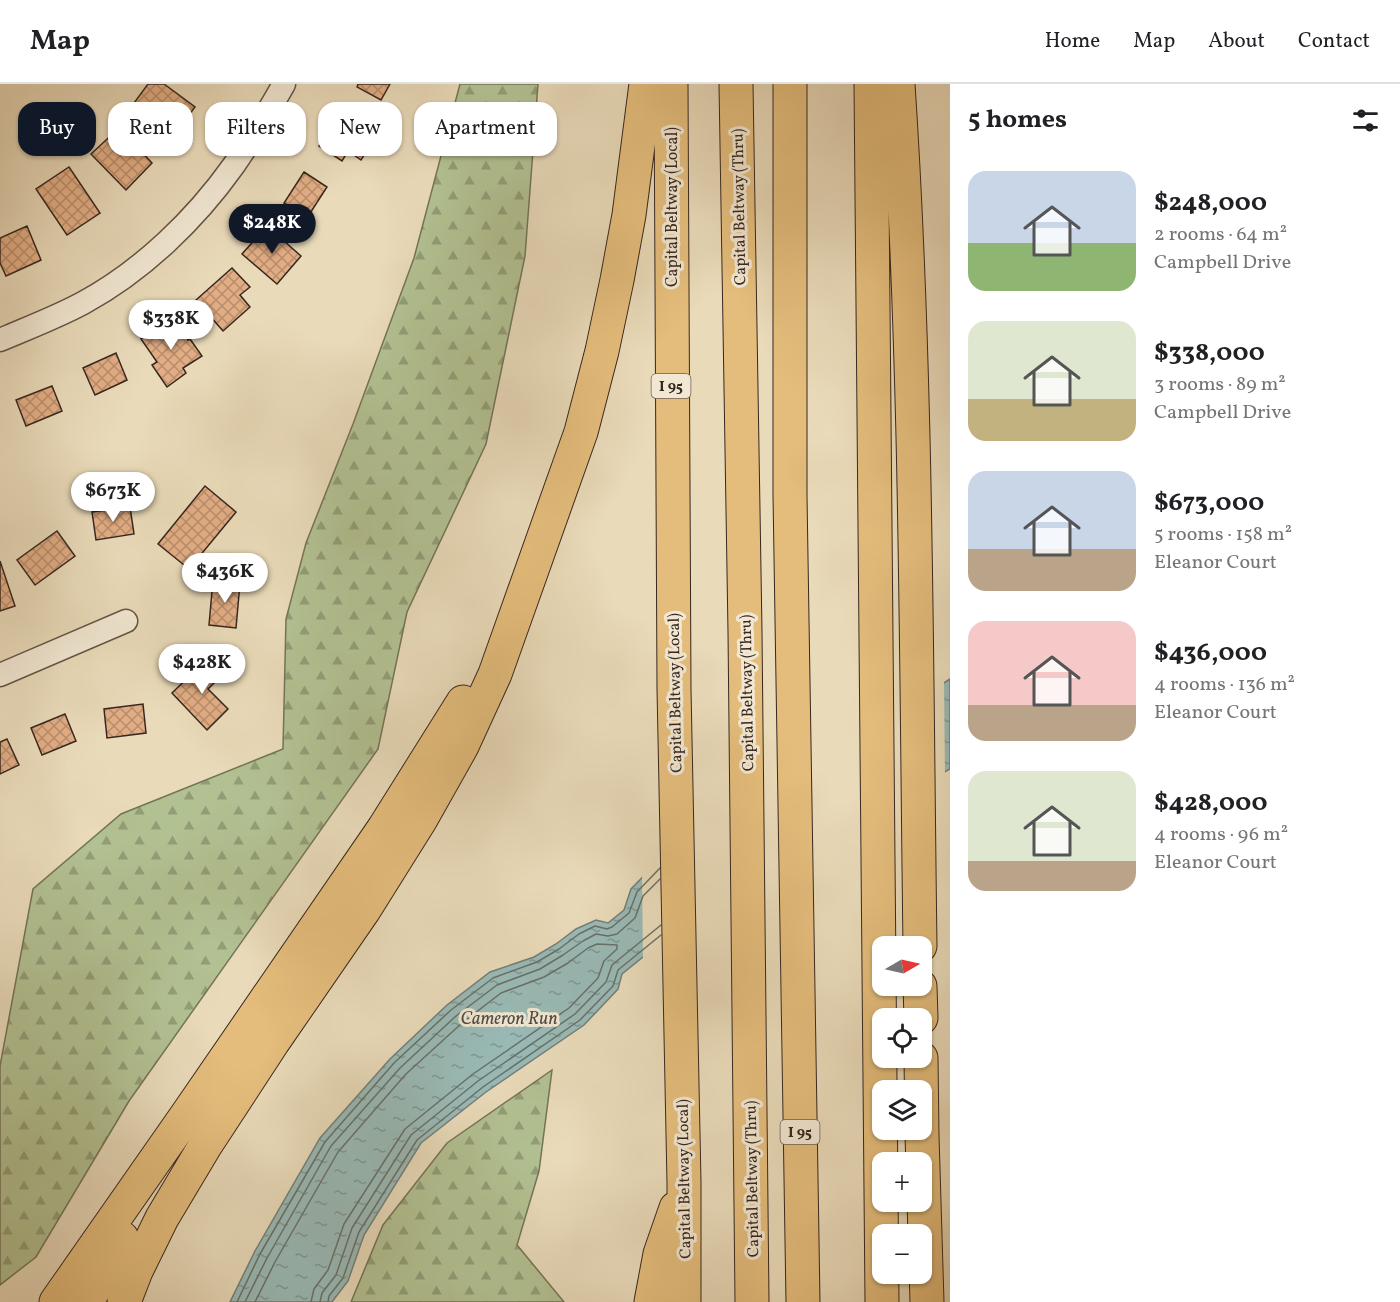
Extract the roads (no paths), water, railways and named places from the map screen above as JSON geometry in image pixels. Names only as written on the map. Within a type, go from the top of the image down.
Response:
[{"type":"highway","points":[[124,1302],[136,1271],[162,1218],[205,1146],[364,910],[421,819],[462,747],[495,674],[581,432],[602,351],[629,215],[645,84]]},
{"type":"highway","name":"Capital Beltway (Local)","points":[[671,84],[674,689],[684,1183],[684,1302]]},
{"type":"highway","name":"Capital Beltway (Thru)","points":[[736,84],[745,632],[752,1302]]},
{"type":"highway","name":"I 95","points":[[790,84],[790,495],[803,1302]]},
{"type":"highway","points":[[871,84],[882,1302]]},
{"type":"highway","points":[[898,84],[904,178],[915,489],[920,936]]},
{"type":"highway","points":[[56,1302],[384,828],[465,698],[527,581]]},
{"type":"highway","points":[[921,1068],[927,1302]]},
{"type":"highway","points":[[87,1302],[186,1116]]},
{"type":"highway","points":[[651,1302],[660,1254],[684,1183]]},
{"type":"street","points":[[0,340],[84,303],[124,277],[163,246],[201,207],[232,167],[284,84]]},
{"type":"street","points":[[0,675],[126,621]]},
{"type":"water","name":"Cameron Run","points":[[950,679],[950,769],[897,799],[808,808],[716,898],[622,974],[618,989],[584,1025],[486,1092],[421,1143],[364,1235],[348,1281],[332,1302],[230,1302],[255,1251],[320,1138],[390,1059],[447,1005],[490,972],[534,957],[576,929],[596,920],[608,923],[624,910],[631,889],[718,800],[895,715]]}]
